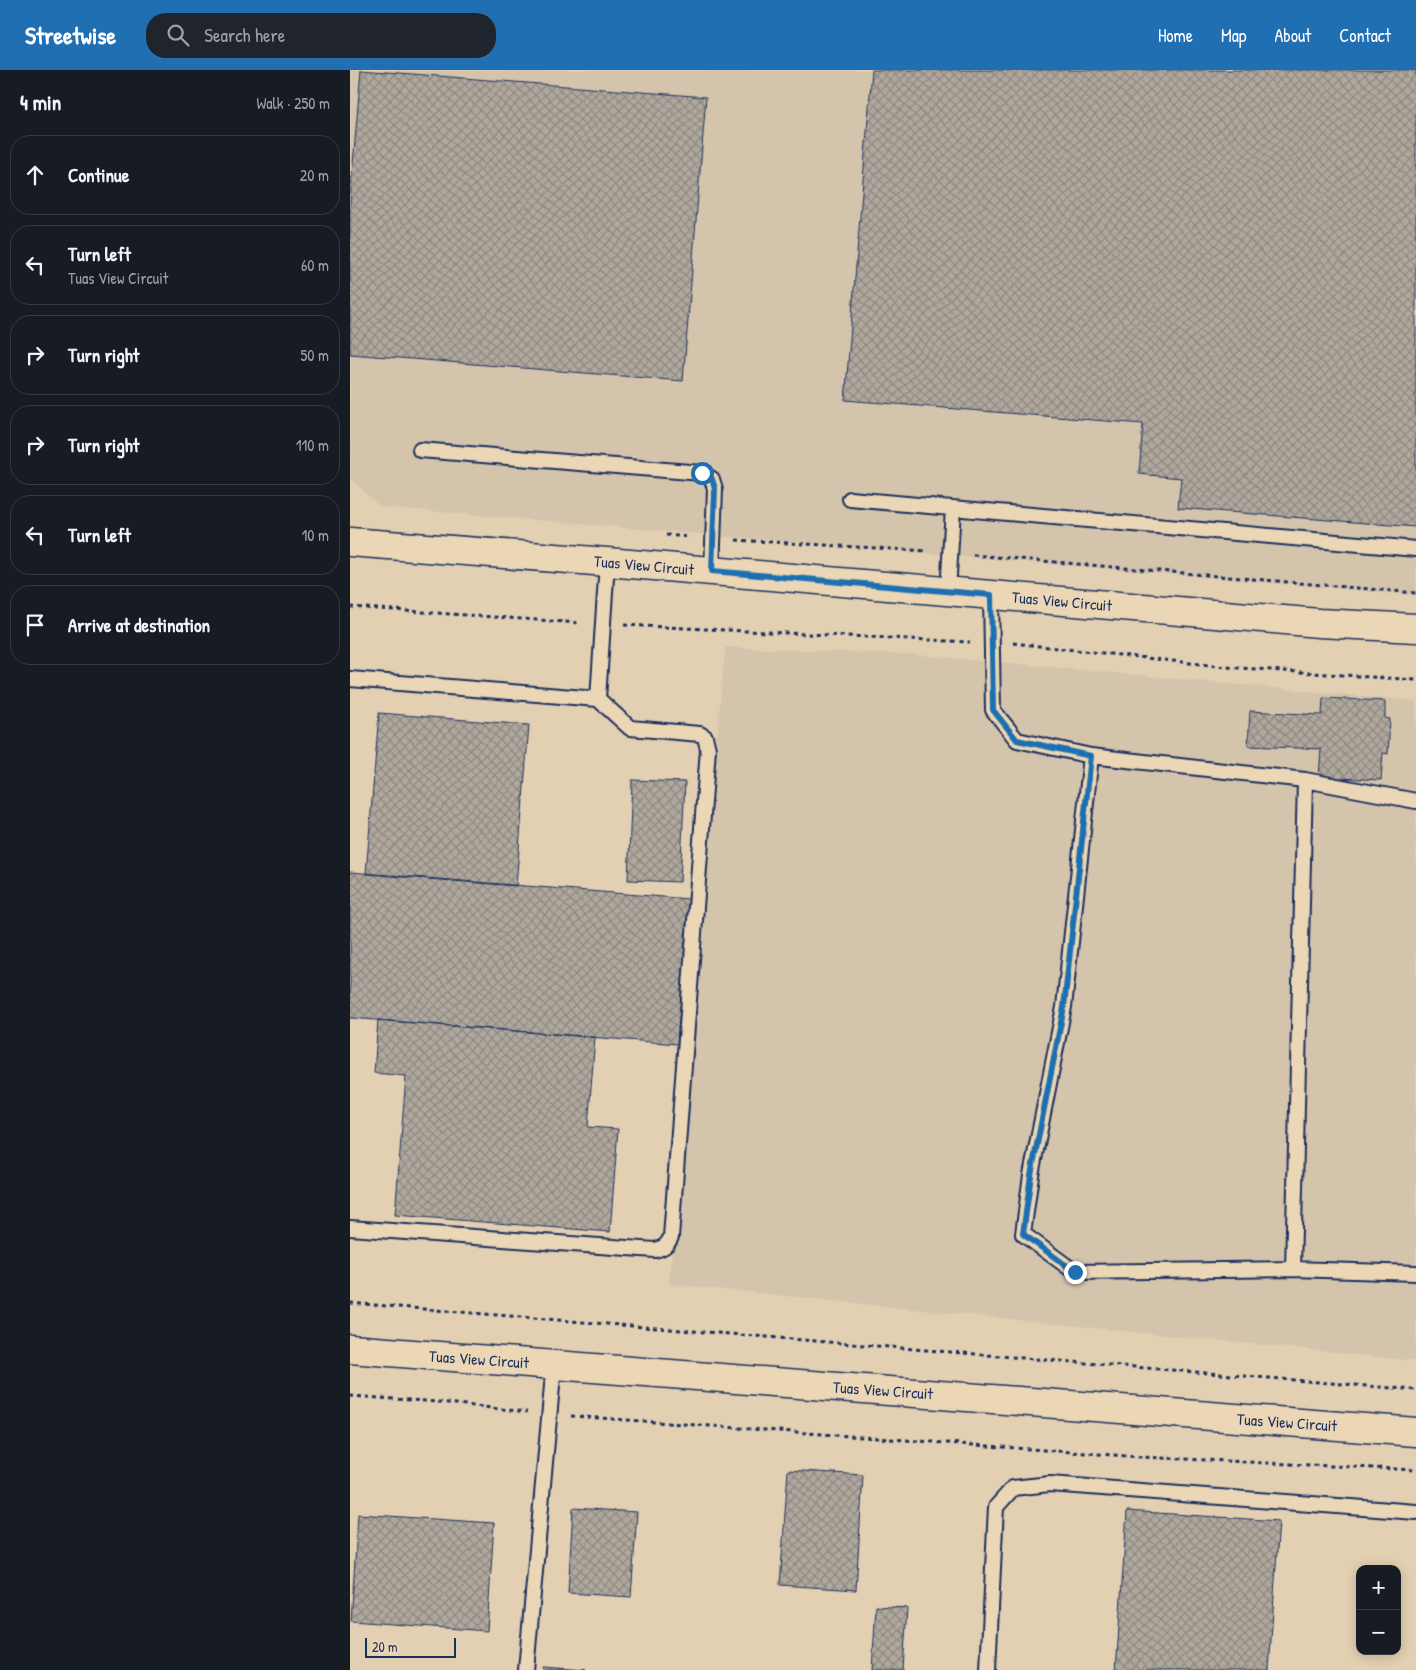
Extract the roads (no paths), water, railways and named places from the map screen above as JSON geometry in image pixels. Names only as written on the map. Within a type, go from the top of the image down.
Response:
[{"type":"street","name":"Tuas View Circuit","points":[[350,542],[1319,623],[1416,628]]},
{"type":"street","name":"Tuas View Circuit","points":[[350,1349],[1416,1432]]},
{"type":"lane","points":[[420,450],[702,473],[712,479],[715,489],[712,571]]},
{"type":"lane","points":[[850,499],[1416,549]]},
{"type":"lane","points":[[948,592],[953,508]]},
{"type":"lane","points":[[598,699],[607,562]]},
{"type":"lane","points":[[991,595],[993,710],[1017,740],[1091,756],[1305,780],[1416,801]]},
{"type":"lane","points":[[350,678],[598,699],[630,728],[700,734],[705,736],[708,749],[671,1237],[668,1244],[663,1248],[654,1250],[350,1228]]},
{"type":"lane","points":[[1091,756],[1064,1007],[1031,1175],[1023,1234],[1075,1272],[1293,1269],[1416,1273]]},
{"type":"lane","points":[[1293,1269],[1305,780]]},
{"type":"lane","points":[[526,1670],[554,1364]]},
{"type":"lane","points":[[988,1670],[996,1507],[1013,1488],[1050,1484],[1416,1512]]}]
